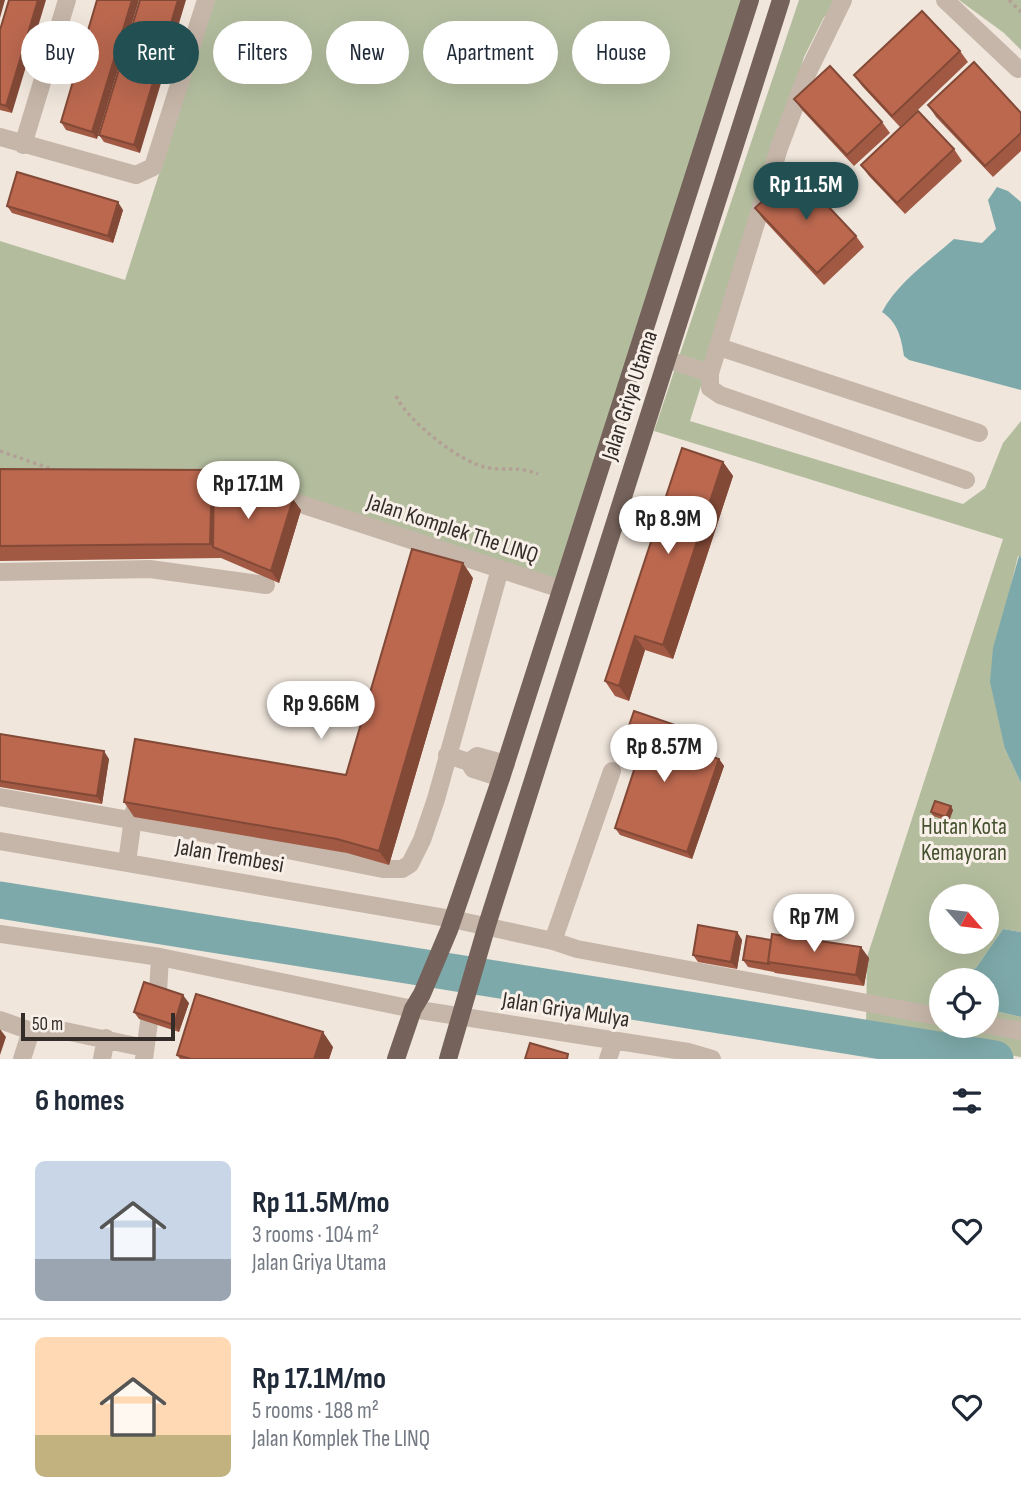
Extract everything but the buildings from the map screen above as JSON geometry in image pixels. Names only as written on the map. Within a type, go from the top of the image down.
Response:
[{"type":"main road","name":"Jalan Griya Utama","points":[[396,1059],[450,924],[503,771],[750,0]]},
{"type":"main road","name":"Jalan Griya Utama","points":[[448,1059],[486,930],[781,0]]},
{"type":"street","points":[[23,145],[67,0]]},
{"type":"street","points":[[0,138],[136,175],[153,167],[206,0]]},
{"type":"street","points":[[843,0],[807,74],[779,148],[710,373],[710,388],[720,395],[966,480]]},
{"type":"street","points":[[945,0],[1018,69]]},
{"type":"street","points":[[719,346],[979,433]]},
{"type":"street","points":[[666,359],[710,373]]},
{"type":"street","name":"Jalan Komplek The LINQ","points":[[259,490],[561,589]]},
{"type":"street","points":[[0,572],[150,569],[266,586]]},
{"type":"street","points":[[0,797],[383,869],[402,869],[410,864],[422,840],[436,799],[499,569]]},
{"type":"street","points":[[447,755],[469,762],[473,769],[503,771]]},
{"type":"street","points":[[553,941],[612,771]]},
{"type":"street","points":[[127,862],[136,796]]},
{"type":"street","name":"Jalan Trembesi","points":[[0,841],[127,862],[450,924]]},
{"type":"street","points":[[450,924],[553,941],[578,949],[929,1015]]},
{"type":"street","name":"Jalan Griya Mulya","points":[[0,934],[160,957],[417,1002],[614,1041],[688,1052],[712,1059]]},
{"type":"street","points":[[158,993],[160,957]]},
{"type":"street","points":[[0,1020],[31,1031],[65,1031],[106,1038],[145,1054],[149,1022]]},
{"type":"street","points":[[999,1027],[1021,1031]]},
{"type":"street","points":[[22,1059],[31,1031]]},
{"type":"street","points":[[102,1059],[106,1038]]},
{"type":"street","points":[[608,1059],[614,1041]]},
{"type":"path","points":[[1009,0],[1021,12]]},
{"type":"path","points":[[396,396],[401,407],[428,431],[474,463],[489,468],[521,468],[538,474]]},
{"type":"path","points":[[0,451],[61,472]]},
{"type":"green space","points":[[215,0],[750,0],[561,589],[220,479],[0,476],[0,241],[125,280],[188,84],[199,84],[199,50]]},
{"type":"green space","name":"Hutan Kota Kemayoran","points":[[799,0],[847,0],[824,17],[804,57],[690,421],[963,504],[985,488],[1003,443],[1021,421],[1021,557],[1018,556],[1011,585],[1005,749],[1021,783],[1021,932],[1003,929],[999,935],[999,884],[929,884],[929,954],[986,954],[976,968],[929,968],[929,1038],[999,1038],[999,1012],[1021,1017],[1021,1057],[866,1030],[867,957],[1003,539],[654,431]]},
{"type":"green space","points":[[959,0],[1021,0],[1021,50],[1004,33]]},
{"type":"water","points":[[997,187],[1008,191],[1021,202],[1021,390],[909,360],[904,356],[895,326],[882,312],[896,291],[954,239],[982,243],[996,229],[988,200]]},
{"type":"water","points":[[1019,556],[1021,783],[1005,749],[990,682],[993,648]]},
{"type":"water","points":[[1003,929],[1021,932],[1021,1017],[999,1012],[999,968],[976,968],[986,954],[999,954],[999,935]]},
{"type":"waterway","points":[[0,900],[995,1059]]}]
